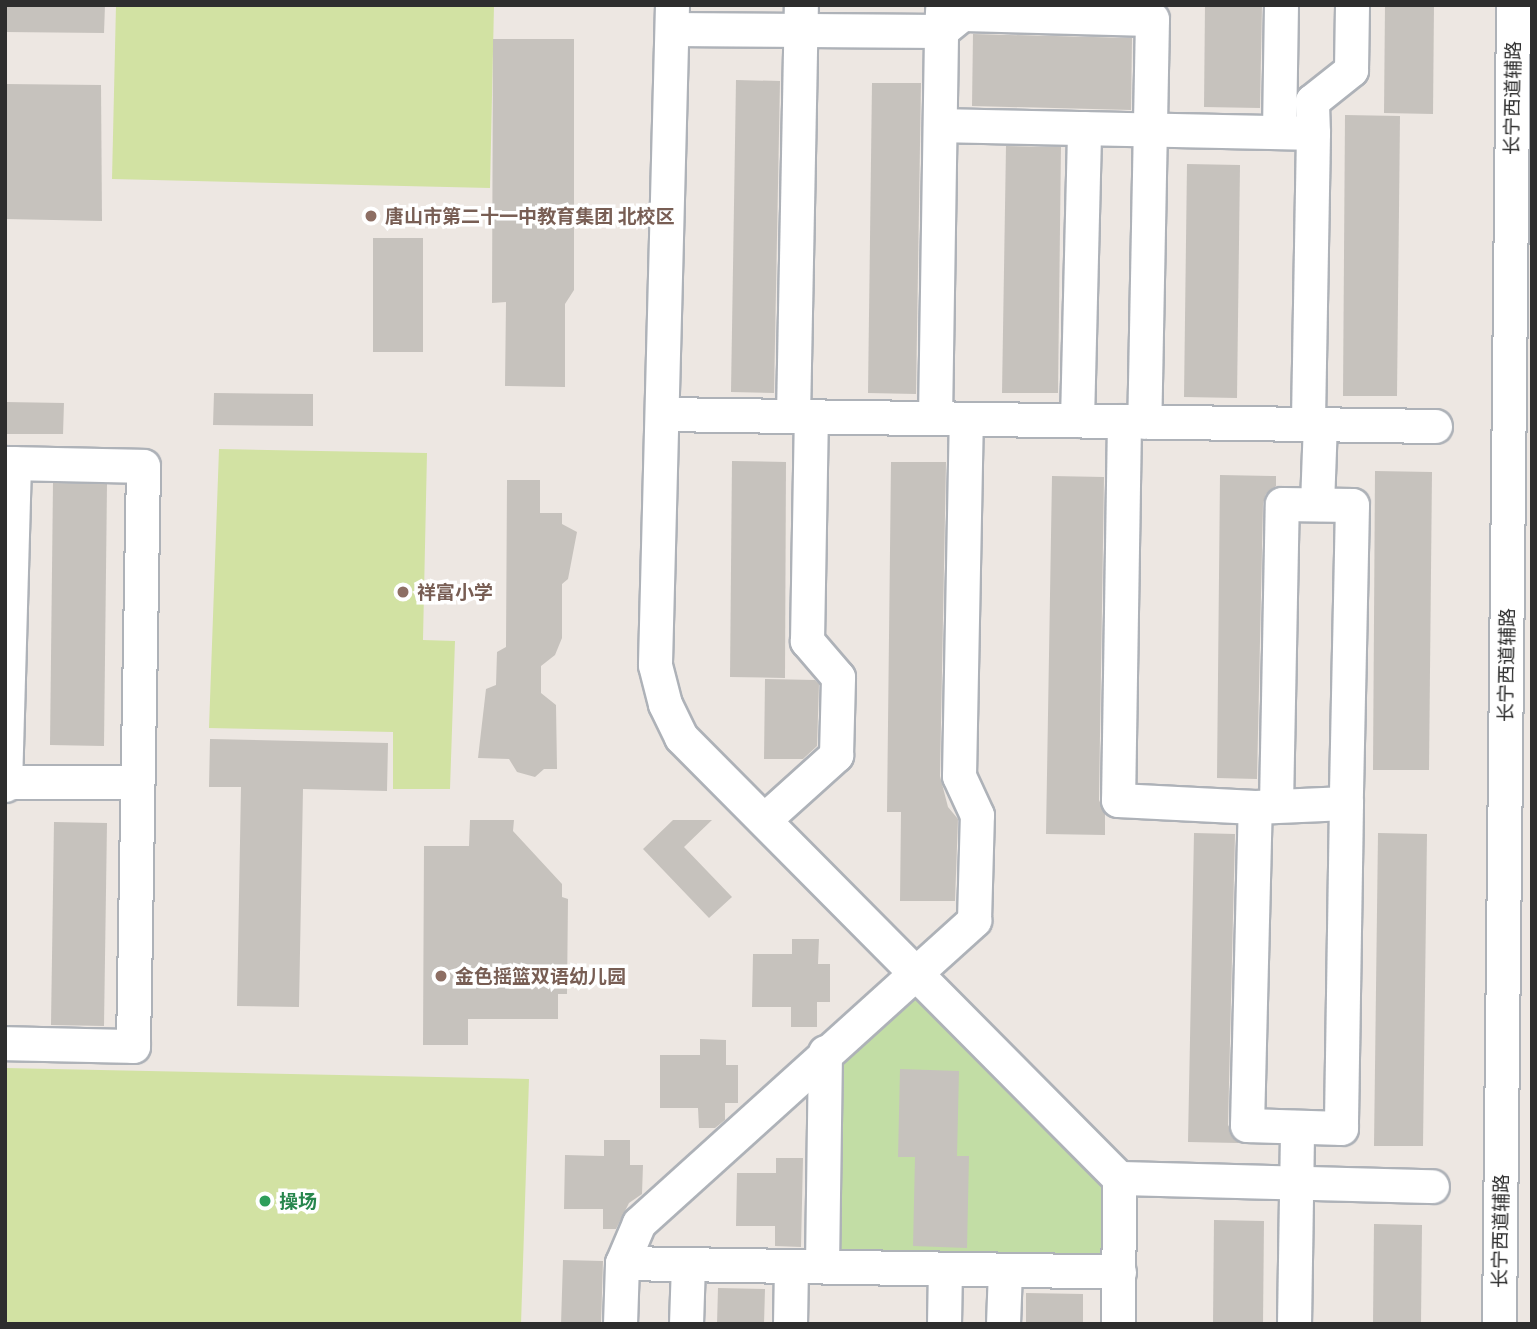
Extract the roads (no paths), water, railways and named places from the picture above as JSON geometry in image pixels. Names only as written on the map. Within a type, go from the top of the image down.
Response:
[{"type":"street","points":[[1279,132],[1281,5]]},
{"type":"street","points":[[1317,504],[1312,101],[1351,69],[1352,5]]},
{"type":"street","name":"长宁西道辅路","points":[[1499,1324],[1513,5]]},
{"type":"street","points":[[1118,1324],[1119,1178],[917,971],[681,737],[665,704],[655,665],[672,17],[941,18],[962,15],[1096,12],[1152,19],[1151,129],[1134,421],[1118,800],[1266,806],[1346,803]]},
{"type":"street","points":[[765,819],[836,755],[838,677],[807,640],[802,416],[801,18]]},
{"type":"street","points":[[620,1324],[622,1263],[639,1223],[974,920],[977,815],[959,776],[940,125],[941,18]]},
{"type":"street","points":[[940,125],[1313,133]]},
{"type":"street","points":[[1077,420],[1084,128]]},
{"type":"street","points":[[663,414],[1436,426]]},
{"type":"street","points":[[5,1043],[133,1046],[143,466],[10,463],[5,783],[137,782]]},
{"type":"street","points":[[1282,504],[1352,505],[1341,1128],[1247,1125],[1266,806],[1282,504]]},
{"type":"street","points":[[790,1324],[806,1266],[825,1052]]},
{"type":"street","points":[[1294,1324],[1297,1127]]},
{"type":"street","points":[[1119,1178],[1432,1186]]},
{"type":"street","points":[[622,1263],[1119,1272]]},
{"type":"street","points":[[686,1324],[688,1264]]},
{"type":"street","points":[[944,1324],[946,1269]]},
{"type":"street","points":[[1003,1324],[1005,1270]]},
{"type":"place","name":"唐山市第二十一中教育集团 北校区","points":[[371,216]]},
{"type":"place","name":"祥富小学","points":[[403,592]]},
{"type":"place","name":"金色摇篮双语幼儿园","points":[[441,976]]},
{"type":"place","name":"操场","points":[[265,1201]]}]
